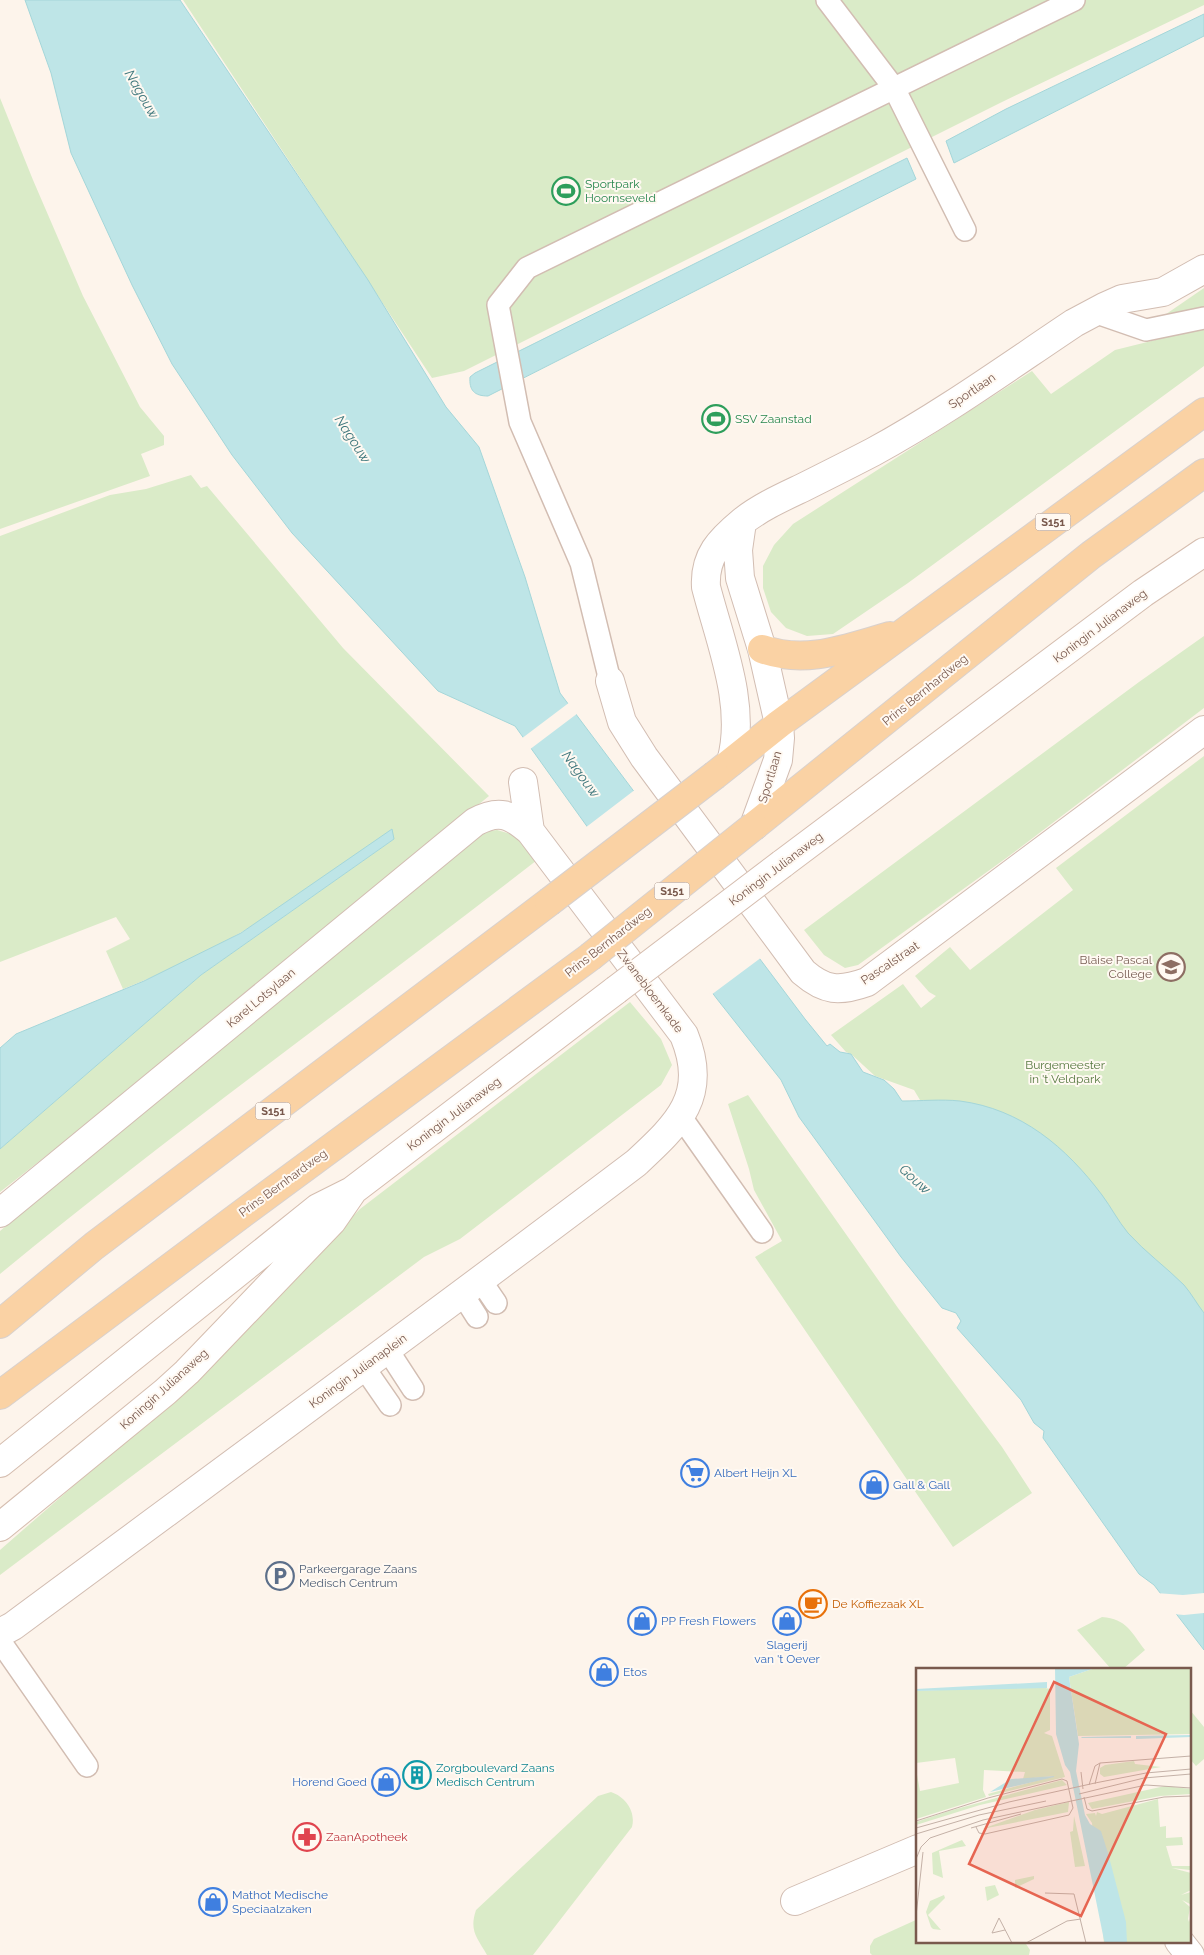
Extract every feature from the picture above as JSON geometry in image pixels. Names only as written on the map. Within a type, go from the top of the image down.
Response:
[{"type":"main road","name":"S151","points":[[0,1324],[94,1246],[549,902],[779,724],[1204,412]]},
{"type":"main road","name":"Prins Bernhardweg","points":[[0,1395],[590,956],[1091,555],[1204,473]]},
{"type":"main road","points":[[762,649],[776,654],[808,656],[903,633]]},
{"type":"street","name":"Sportlaan","points":[[723,769],[737,733],[731,682],[705,576],[707,565],[714,550],[742,522],[772,502],[874,451],[934,416],[1074,323],[1122,299],[1163,292],[1204,269]]},
{"type":"street","name":"Sportlaan","points":[[742,522],[738,550],[740,578],[762,649],[779,724],[780,738],[778,760],[754,826]]},
{"type":"street","name":"Koningin Julianaweg","points":[[0,1463],[310,1214],[352,1191],[782,864],[1143,594],[1204,552]]},
{"type":"street","name":"Pascalstraat","points":[[610,681],[622,722],[644,757],[803,972],[816,982],[833,989],[849,988],[867,982],[1204,730]]},
{"type":"street","points":[[523,782],[530,831]]},
{"type":"street","name":"Karel Lotsylaan","points":[[0,1214],[475,822],[493,814],[504,814],[530,831]]},
{"type":"street","name":"Zwanebloemkade","points":[[530,831],[684,1035],[690,1050],[693,1087]]},
{"type":"street","name":"Koningin Julianaplein","points":[[0,1633],[13,1626],[387,1349],[473,1298],[636,1163],[660,1140],[681,1117],[693,1087]]},
{"type":"street","name":"Koningin Julianaweg","points":[[0,1527],[158,1398],[187,1372],[332,1221],[352,1191]]},
{"type":"street","points":[[795,1901],[916,1850]]},
{"type":"street","points":[[1180,1942],[1190,1955]]},
{"type":"lane","points":[[826,0],[894,88],[965,230]]},
{"type":"lane","points":[[610,681],[582,563],[520,422],[498,305],[527,268],[1074,0]]},
{"type":"lane","points":[[1094,312],[1146,330],[1204,318]]},
{"type":"lane","points":[[681,1117],[762,1232]]},
{"type":"lane","points":[[473,1298],[496,1303]]},
{"type":"lane","points":[[387,1349],[413,1389]]},
{"type":"lane","points":[[363,1366],[390,1405]]},
{"type":"lane","points":[[0,1641],[87,1766]]},
{"type":"green space","name":"Sportpark Hoornseveld","points":[[183,0],[1204,0],[1204,5],[1000,103],[464,371],[432,378]]},
{"type":"green space","points":[[0,98],[83,296],[140,407],[164,436],[164,445],[141,454],[150,476],[0,529]]},
{"type":"green space","points":[[1204,288],[1204,309],[1156,321]]},
{"type":"green space","points":[[1204,328],[1204,366],[908,583],[833,634],[807,636],[786,628],[771,612],[763,588],[763,566],[774,545],[793,524],[1032,371],[1051,394],[1115,350]]},
{"type":"green space","points":[[191,475],[201,488],[207,486],[343,648],[489,796],[97,1116],[0,1192],[0,1149],[201,975],[394,839],[228,940],[194,958],[123,989],[106,951],[130,939],[116,917],[0,962],[0,536],[110,495],[146,489]]},
{"type":"green space","points":[[1204,636],[1204,708],[1009,856],[858,965],[845,968],[824,955],[804,930],[1139,682]]},
{"type":"green space","name":"Burgemeester in 't Veldpark","points":[[1204,756],[1204,1574],[914,1090],[875,1076],[851,1054],[846,1052],[831,1035],[903,984],[921,1008],[936,996],[929,992],[915,976],[950,947],[970,970],[1073,890],[1056,868]]},
{"type":"green space","points":[[497,830],[514,835],[541,857],[133,1167],[0,1274],[0,1231],[480,832]]},
{"type":"green space","points":[[630,1002],[661,1039],[672,1065],[661,1085],[460,1239],[424,1257],[0,1575],[0,1550],[164,1407],[360,1209]]},
{"type":"green space","points":[[748,1095],[898,1308],[1002,1447],[1032,1493],[953,1547],[755,1257],[782,1241],[754,1190],[728,1104]]},
{"type":"green space","points":[[1102,1617],[1117,1620],[1132,1632],[1145,1650],[1124,1668],[1110,1668],[1077,1630]]},
{"type":"green space","points":[[1192,1712],[1204,1727],[1204,1759],[1196,1766],[1192,1761]]},
{"type":"green space","points":[[611,1792],[621,1797],[629,1806],[633,1816],[632,1827],[533,1955],[487,1955],[475,1934],[473,1923],[476,1910],[598,1796]]},
{"type":"green space","points":[[916,1920],[916,1942],[1025,1942],[1030,1950],[1029,1955],[872,1955],[870,1953],[870,1946],[874,1939]]},
{"type":"water","points":[[25,0],[180,0],[368,280],[446,407],[479,447],[525,577],[560,693],[805,1019],[827,1046],[830,1044],[840,1052],[851,1054],[863,1072],[884,1080],[894,1089],[902,1101],[953,1100],[982,1105],[1003,1112],[1040,1133],[1073,1161],[1102,1195],[1128,1233],[1189,1291],[1204,1313],[1204,1650],[1154,1585],[1139,1574],[1043,1438],[1044,1431],[1034,1423],[1021,1400],[957,1328],[961,1321],[956,1313],[942,1308],[901,1257],[799,1117],[781,1080],[717,999],[586,825],[515,726],[438,691],[292,533],[232,455],[172,364],[132,285],[71,153],[51,73]]},
{"type":"water","points":[[1204,14],[1204,36],[954,163],[946,141],[1006,109]]},
{"type":"water","points":[[907,158],[916,179],[488,396],[479,395],[473,391],[470,385],[470,377],[475,373]]},
{"type":"water","points":[[392,829],[394,839],[201,975],[0,1149],[0,1048],[16,1034],[144,981],[241,933]]},
{"type":"pier","points":[[570,702],[578,713],[529,750],[521,739]]},
{"type":"pier","points":[[636,789],[762,957],[711,995],[585,828]]},
{"type":"pier","points":[[1156,1593],[1183,1595],[1204,1593],[1204,1613],[1173,1614]]},
{"type":"place","name":"Sportpark Hoornseveld","points":[[566,191]]},
{"type":"place","name":"SSV Zaanstad","points":[[716,419]]},
{"type":"place","name":"Blaise Pascal College","points":[[1171,967]]},
{"type":"place","name":"Albert Heijn XL","points":[[695,1473]]},
{"type":"place","name":"Gall & Gall","points":[[874,1485]]},
{"type":"place","name":"Parkeergarage Zaans Medisch Centrum","points":[[280,1576]]},
{"type":"place","name":"De Koffiezaak XL","points":[[813,1604]]},
{"type":"place","name":"PP Fresh Flowers","points":[[642,1621]]},
{"type":"place","name":"Slagerij van 't Oever","points":[[787,1621]]},
{"type":"place","name":"Etos","points":[[604,1672]]},
{"type":"place","name":"Zorgboulevard Zaans Medisch Centrum","points":[[417,1775]]},
{"type":"place","name":"Horend Goed","points":[[386,1782]]},
{"type":"place","name":"ZaanApotheek","points":[[307,1837]]},
{"type":"place","name":"Mathot Medische Speciaalzaken","points":[[213,1902]]},
{"type":"water label","name":"Nagouw","points":[[142,94]]},
{"type":"water label","name":"Nagouw","points":[[353,439]]},
{"type":"water label","name":"Nagouw","points":[[581,774]]},
{"type":"water label","name":"Gouw","points":[[915,1179]]}]
